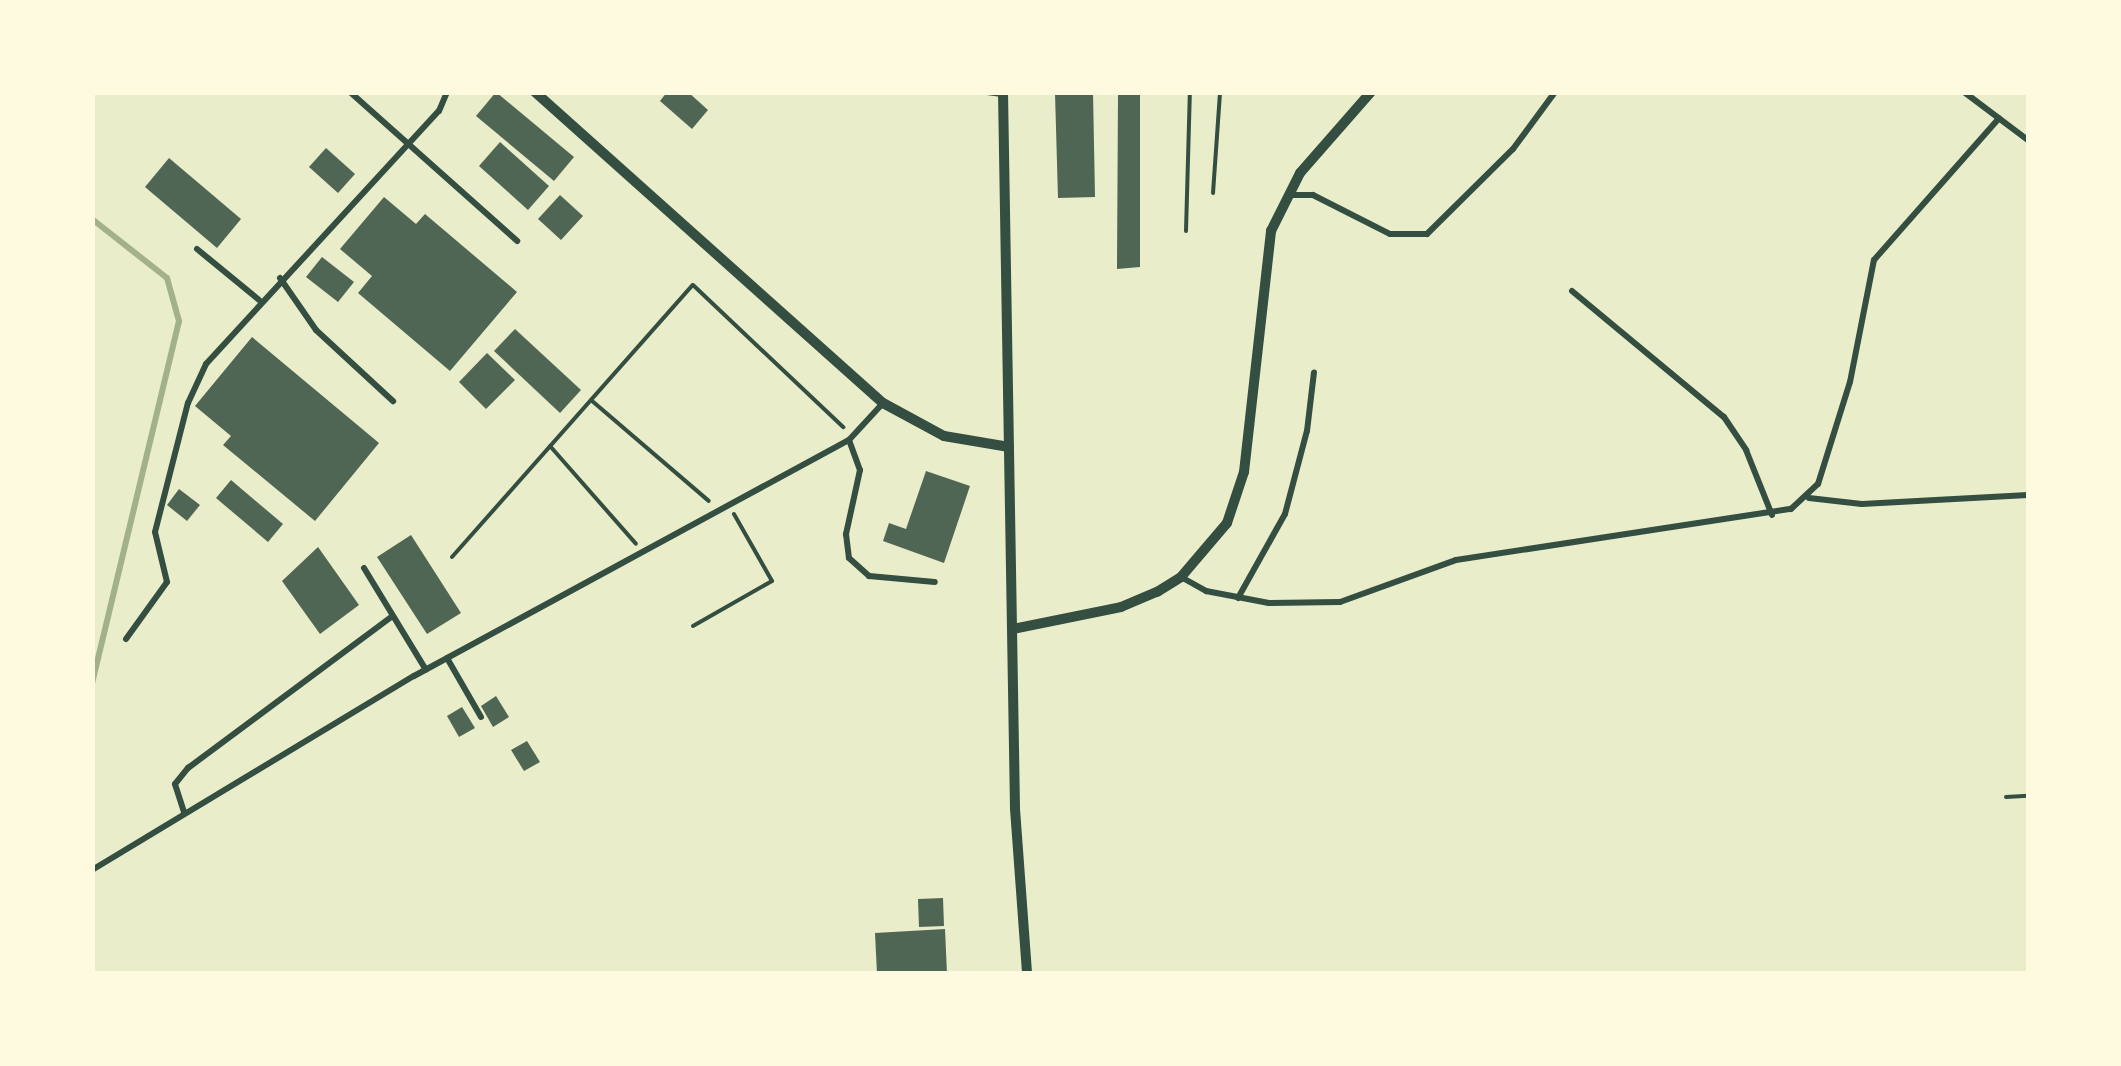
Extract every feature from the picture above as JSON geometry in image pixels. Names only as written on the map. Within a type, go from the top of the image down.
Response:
[{"type":"street","points":[[535,92],[883,404],[944,436],[1009,448]]},
{"type":"street","points":[[1013,629],[1120,607],[1182,577],[1226,524],[1244,472],[1266,260],[1286,195],[1371,92]]},
{"type":"street","points":[[1003,93],[1015,809],[1027,974]]},
{"type":"lane","points":[[350,92],[517,241]]},
{"type":"lane","points":[[126,639],[167,582],[155,532],[188,403],[206,364],[259,300],[408,144],[447,92]]},
{"type":"lane","points":[[987,92],[1003,93]]},
{"type":"lane","points":[[1286,195],[1312,195],[1390,234],[1427,234],[1513,150],[1554,92]]},
{"type":"lane","points":[[1964,92],[2028,140]]},
{"type":"lane","points":[[1808,498],[1850,382],[1874,260],[1998,118]]},
{"type":"lane","points":[[198,249],[259,300]]},
{"type":"lane","points":[[280,278],[316,330],[393,401]]},
{"type":"lane","points":[[1572,292],[1724,417],[1746,450],[1772,515]]},
{"type":"lane","points":[[1238,598],[1285,514],[1314,372]]},
{"type":"lane","points":[[92,870],[447,658],[849,440],[883,404]]},
{"type":"lane","points":[[849,440],[860,470],[846,534],[849,558],[869,576],[934,582]]},
{"type":"lane","points":[[1182,577],[1238,598],[1340,602],[1456,560],[1772,515],[1808,498],[1862,504],[2028,495]]},
{"type":"lane","points":[[364,568],[426,670]]},
{"type":"lane","points":[[184,812],[175,784],[188,768],[393,616]]},
{"type":"lane","points":[[447,658],[480,718]]},
{"type":"path","points":[[1186,231],[1190,92]]},
{"type":"path","points":[[1214,193],[1220,92]]},
{"type":"path","points":[[452,557],[693,285],[842,423],[849,440]]},
{"type":"path","points":[[591,400],[721,510]]},
{"type":"path","points":[[550,446],[644,553]]},
{"type":"path","points":[[694,626],[772,581],[730,506]]},
{"type":"path","points":[[2006,797],[2028,796]]},
{"type":"building","points":[[496,92],[574,157],[554,181],[476,116]]},
{"type":"building","points":[[667,92],[688,92],[708,110],[692,129],[660,101]]},
{"type":"building","points":[[1093,92],[1095,197],[1058,198],[1055,93]]},
{"type":"building","points":[[1118,92],[1140,92],[1140,267],[1117,269]]},
{"type":"building","points":[[500,142],[549,186],[528,210],[479,166]]},
{"type":"building","points":[[326,148],[355,174],[338,193],[309,167]]},
{"type":"building","points":[[169,158],[241,219],[217,248],[145,187]]},
{"type":"building","points":[[560,195],[583,216],[561,240],[538,219]]},
{"type":"building","points":[[384,197],[416,224],[425,214],[517,292],[450,371],[358,293],[372,276],[340,249]]},
{"type":"building","points":[[322,257],[354,282],[338,302],[306,277]]},
{"type":"building","points":[[515,329],[581,390],[560,413],[494,351]]},
{"type":"building","points":[[252,337],[379,443],[315,521],[223,445],[231,436],[195,406]]},
{"type":"building","points":[[487,353],[515,380],[486,409],[459,382]]},
{"type":"building","points":[[926,471],[970,486],[944,563],[883,541],[889,523],[906,529]]},
{"type":"building","points":[[231,480],[283,524],[268,542],[216,498]]},
{"type":"building","points":[[179,489],[200,505],[187,521],[167,505]]},
{"type":"building","points":[[411,535],[461,613],[427,634],[377,557]]},
{"type":"building","points":[[318,547],[359,605],[320,634],[282,581]]},
{"type":"building","points":[[496,696],[509,717],[493,727],[481,706]]},
{"type":"building","points":[[462,707],[475,728],[459,737],[447,716]]},
{"type":"building","points":[[527,741],[540,762],[524,771],[511,750]]},
{"type":"building","points":[[943,898],[944,926],[919,927],[918,899]]},
{"type":"building","points":[[945,929],[947,974],[877,974],[875,933]]},
{"type":"waterway","points":[[92,219],[167,278],[179,321],[92,682]]}]
